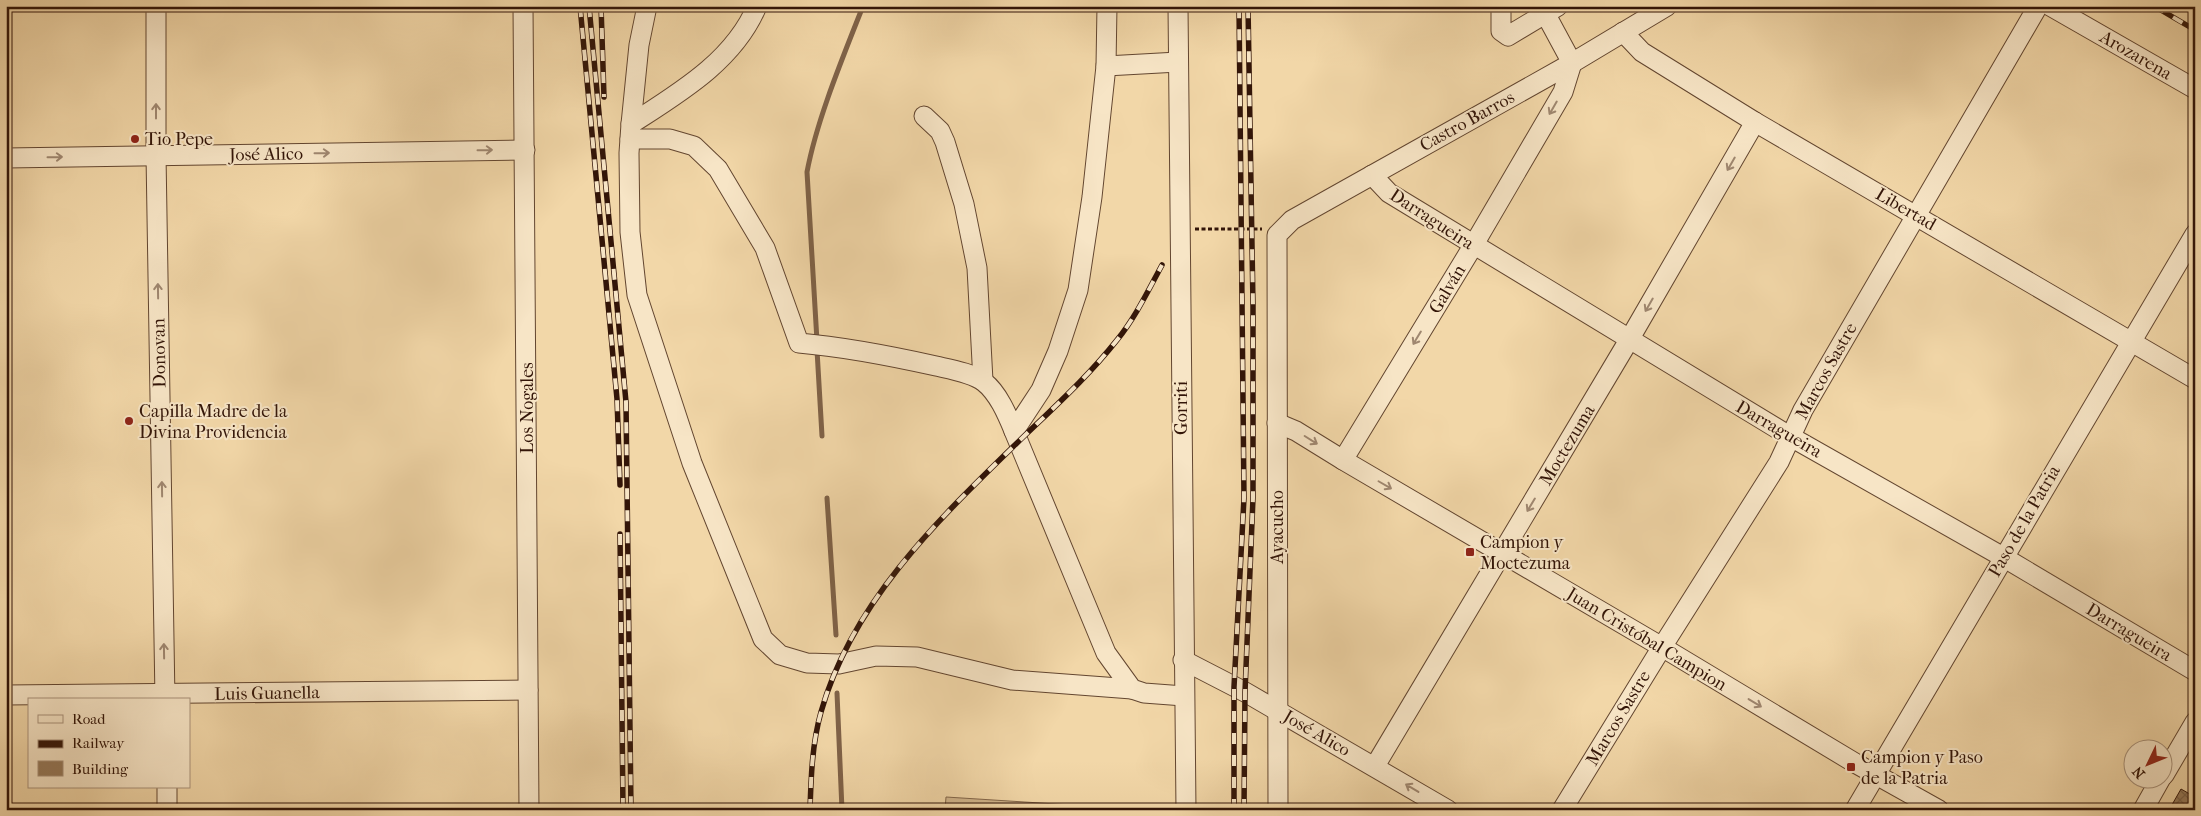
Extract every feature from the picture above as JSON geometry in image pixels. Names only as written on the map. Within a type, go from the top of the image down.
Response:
[{"type":"street","name":"Donovan","points":[[156,6],[156,155],[165,697]]},
{"type":"street","name":"Los Nogales","points":[[523,6],[529,810]]},
{"type":"street","points":[[647,6],[639,45],[630,132],[630,232],[637,295],[692,463],[763,638],[780,655],[807,663],[839,664],[876,656],[917,657],[1012,680],[1132,689],[1144,693],[1184,696]]},
{"type":"street","points":[[630,132],[706,71],[733,46],[750,23],[757,6]]},
{"type":"street","points":[[1014,430],[1040,390],[1058,352],[1078,290],[1092,198],[1106,66],[1107,6]]},
{"type":"street","name":"Gorriti","points":[[1178,6],[1186,810]]},
{"type":"street","points":[[1501,6],[1501,31],[1508,36],[1552,10],[1572,63]]},
{"type":"street","name":"Castro Barros","points":[[1279,237],[1292,220],[1572,63],[1667,6]]},
{"type":"street","name":"Marcos Sastre","points":[[1562,810],[1779,462],[1803,410],[1915,214],[2038,6]]},
{"type":"street","name":"Arozarena","points":[[2050,6],[2195,89]]},
{"type":"street","name":"Libertad","points":[[1623,32],[1642,52],[1755,122],[2195,379]]},
{"type":"street","points":[[1106,66],[1178,62]]},
{"type":"street","name":"Galván","points":[[1343,460],[1473,246],[1563,92],[1572,63]]},
{"type":"street","points":[[924,116],[932,122],[942,137],[964,204],[978,268],[983,381]]},
{"type":"street","name":"Moctezuma","points":[[1375,766],[1629,340],[1755,122]]},
{"type":"street","points":[[630,132],[670,139],[694,146],[718,169],[765,248],[799,343],[865,351],[929,364],[955,370],[983,381],[1007,414],[1106,653],[1132,689]]},
{"type":"street","name":"José Alico","points":[[6,158],[525,150]]},
{"type":"street","name":"Darragueira","points":[[1372,174],[1389,193],[1473,246],[1791,437],[2003,557],[2195,671]]},
{"type":"street","name":"Paso de la Patria","points":[[1855,810],[2130,341],[2195,234]]},
{"type":"street","name":"Ayacucho","points":[[1278,810],[1277,423],[1279,237]]},
{"type":"street","name":"Juan Cristóbal Campion","points":[[1277,423],[1296,431],[1855,763],[1939,810]]},
{"type":"street","name":"José Alico","points":[[1184,660],[1375,766],[1448,810]]},
{"type":"street","name":"Luis Guanella","points":[[6,695],[165,697],[528,690]]},
{"type":"street","points":[[2174,758],[2195,722]]},
{"type":"street","points":[[167,788],[167,810]]},
{"type":"street","points":[[2143,810],[2155,788]]},
{"type":"path","points":[[1180,229],[1279,237]]},
{"type":"shaded area","points":[[946,797],[1103,807],[1103,810],[945,810]]},
{"type":"building","points":[[2181,789],[2195,797],[2195,810],[2169,810]]},
{"type":"waterway","points":[[817,341],[807,172],[824,110],[863,6]]},
{"type":"waterway","points":[[817,350],[822,436]]},
{"type":"waterway","points":[[827,498],[836,635]]},
{"type":"waterway","points":[[837,693],[842,810]]},
{"type":"railway","points":[[580,6],[617,399],[620,485]]},
{"type":"railway","points":[[589,6],[626,402],[631,810]]},
{"type":"railway","points":[[601,6],[604,97]]},
{"type":"railway","points":[[1234,810],[1234,687],[1244,498],[1239,6]]},
{"type":"railway","points":[[1244,810],[1245,692],[1253,498],[1253,305],[1248,6]]},
{"type":"railway","points":[[2154,6],[2195,30]]},
{"type":"railway","points":[[810,810],[814,748],[821,712],[835,672],[854,634],[876,599],[901,565],[957,502],[1069,393],[1106,354],[1130,323],[1162,265]]},
{"type":"railway","points":[[620,534],[623,810]]},
{"type":"place","name":"Tio Pepe","points":[[135,139]]},
{"type":"place","name":"Capilla Madre de la Divina Providencia","points":[[129,421]]},
{"type":"place","name":"Campion y Moctezuma","points":[[1470,552]]},
{"type":"place","name":"Campion y Paso de la Patria","points":[[1851,767]]}]
